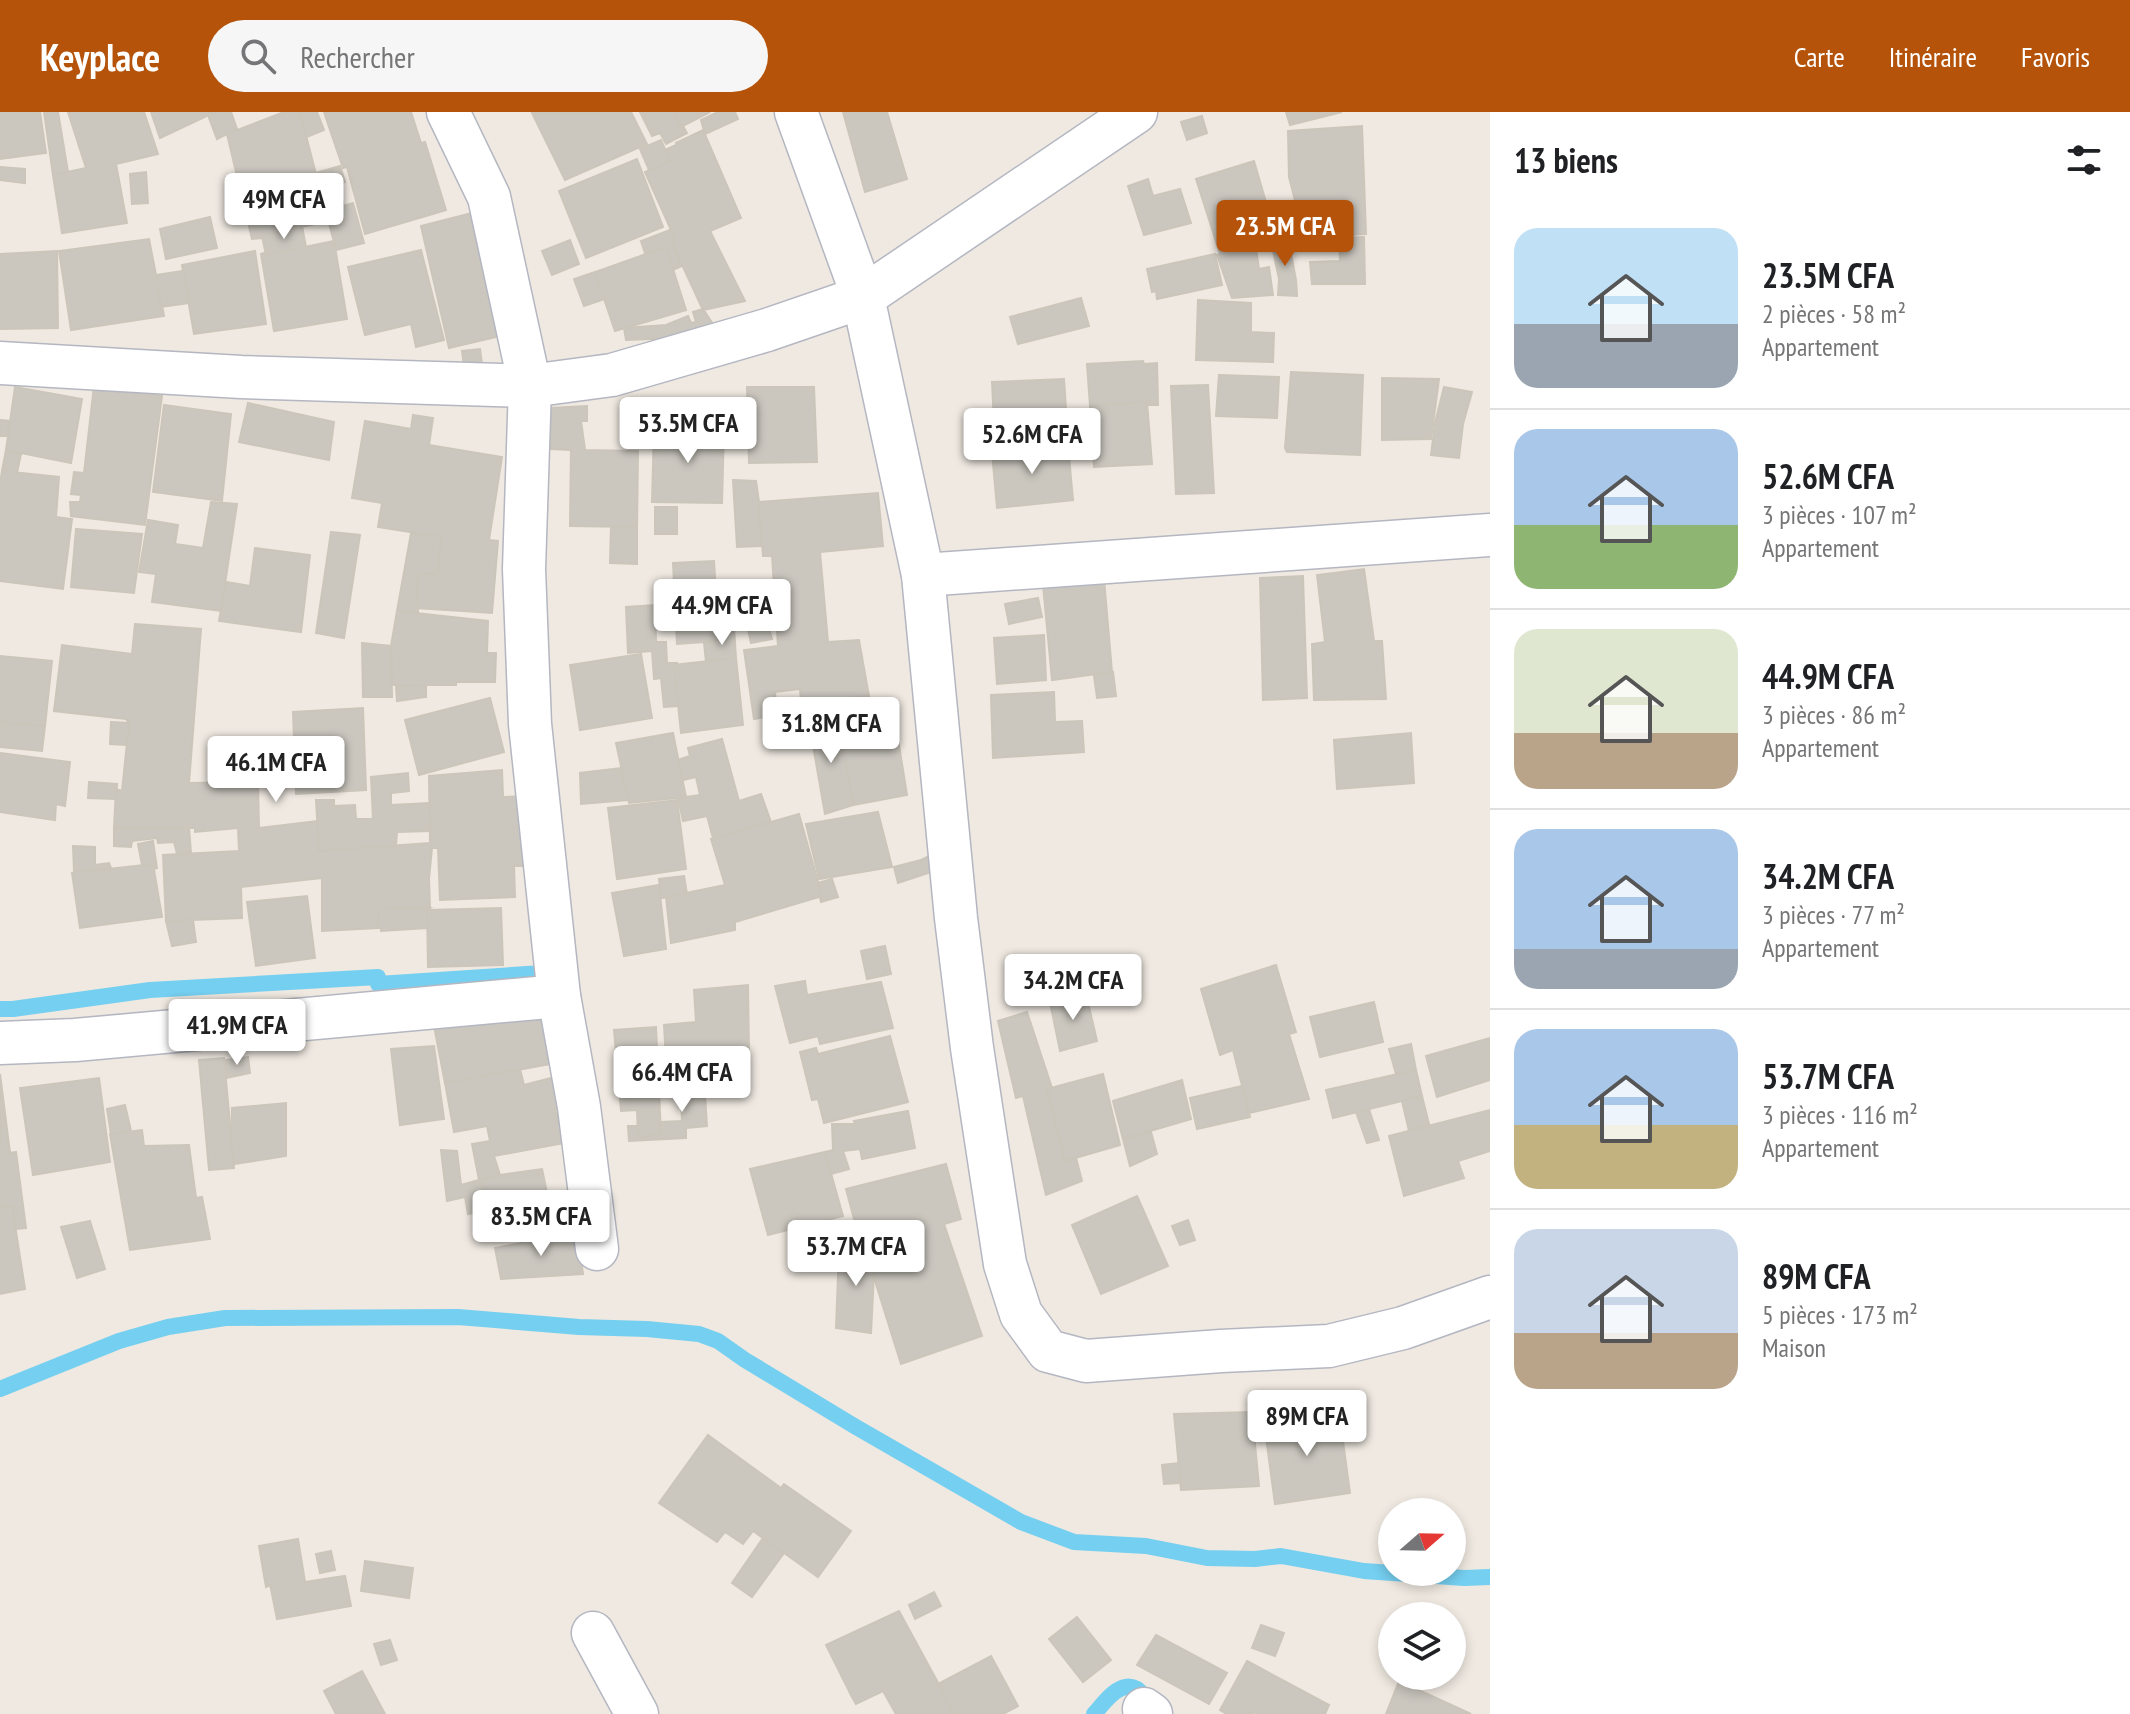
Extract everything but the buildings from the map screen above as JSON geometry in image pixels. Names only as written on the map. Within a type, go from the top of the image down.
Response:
[{"type":"street","points":[[448,112],[489,197],[530,386],[524,569],[530,708],[559,996],[579,1107],[597,1249]]},
{"type":"street","points":[[796,112],[863,297],[923,575],[970,1033],[1005,1264],[1021,1314],[1048,1351],[1086,1361],[1329,1346],[1403,1328],[1490,1297]]},
{"type":"street","points":[[0,363],[241,377],[530,386],[612,375],[767,330],[863,297],[1136,112]]},
{"type":"street","points":[[923,575],[1490,535]]},
{"type":"street","points":[[0,1043],[75,1040],[559,996]]},
{"type":"street","points":[[593,1633],[637,1714]]},
{"type":"waterway","points":[[0,1009],[150,990],[378,977],[378,984],[542,973],[541,960]]},
{"type":"waterway","points":[[0,1389],[119,1341],[168,1327],[225,1318],[458,1317],[699,1334],[718,1341],[856,1427],[1021,1522],[1074,1542],[1146,1546],[1207,1558],[1281,1556],[1364,1571],[1490,1577]]},
{"type":"waterway","points":[[1094,1714],[1113,1694],[1125,1687],[1137,1689],[1151,1703]]}]
